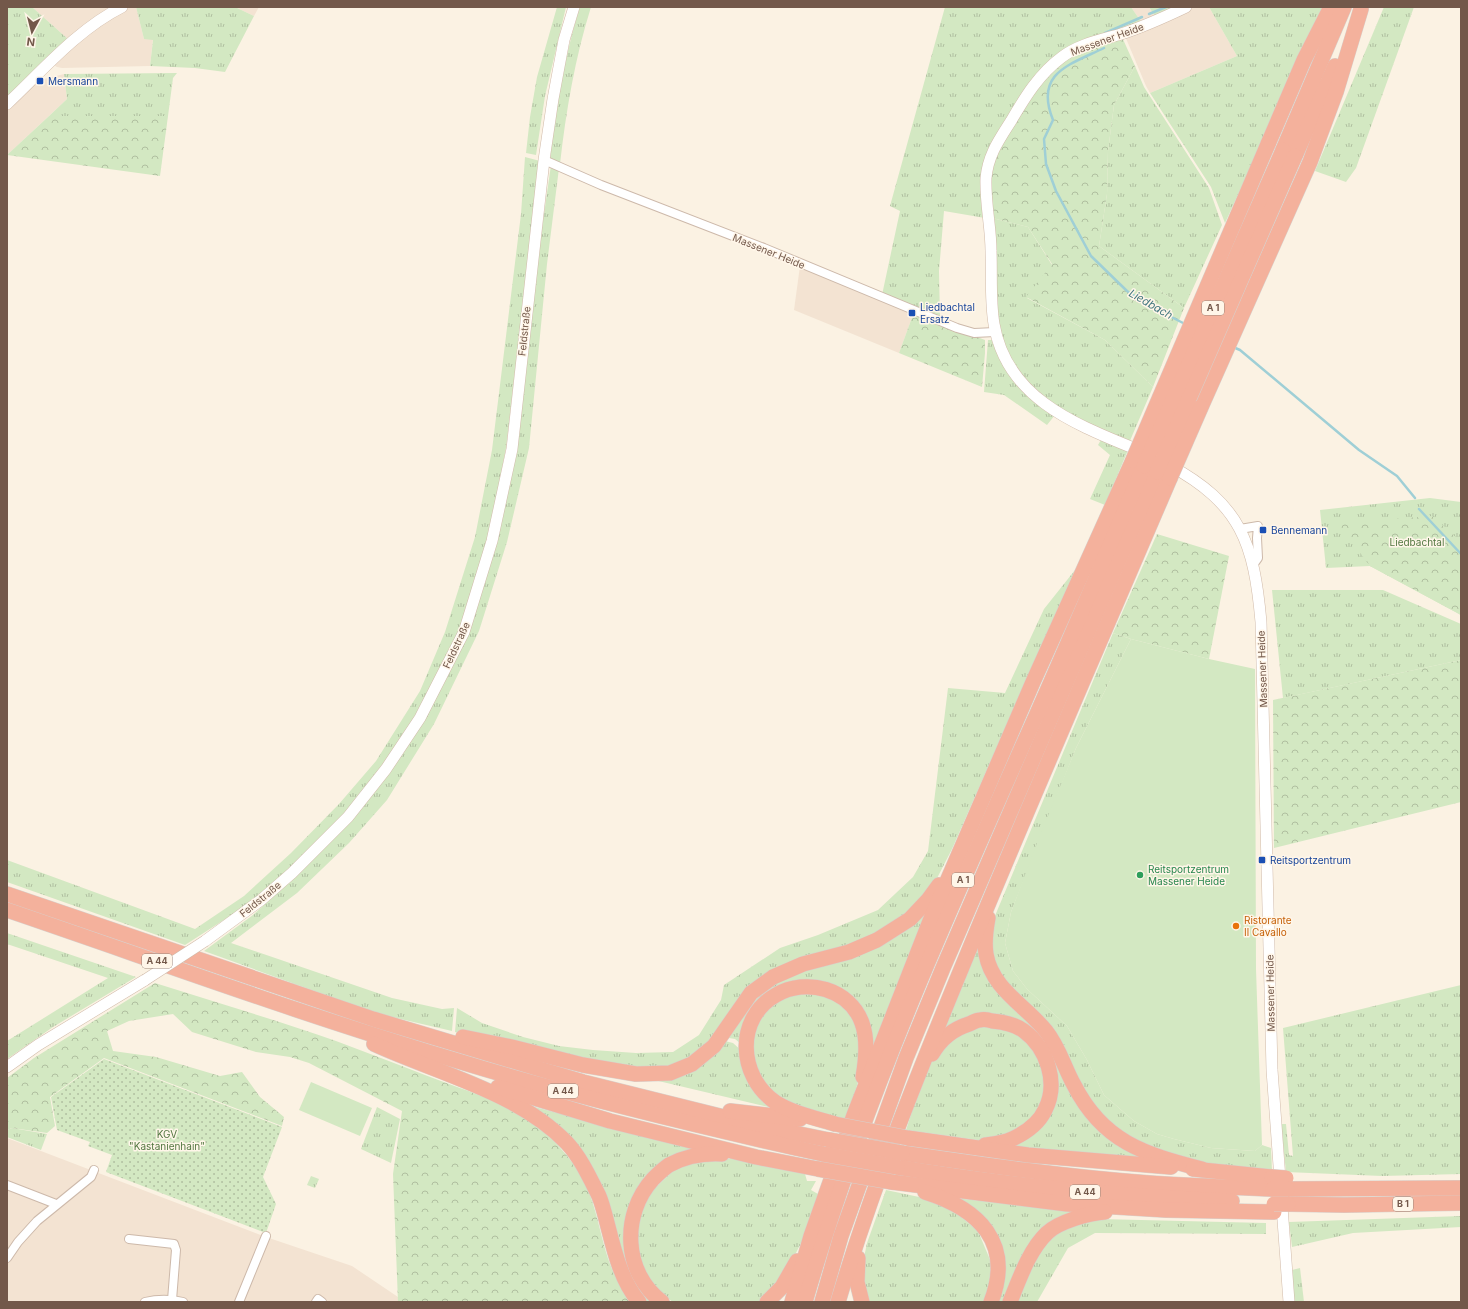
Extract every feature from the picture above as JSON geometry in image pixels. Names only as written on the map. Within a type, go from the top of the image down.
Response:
[{"type":"highway","points":[[838,1302],[856,1243],[916,1080],[1001,873],[1151,469],[1268,144],[1304,60],[1331,7]]},
{"type":"highway","name":"A 1","points":[[1289,153],[1344,7]]},
{"type":"highway","points":[[792,1302],[811,1236],[854,1115],[930,921],[958,855],[1151,469],[1310,162],[1336,92],[1361,8]]},
{"type":"highway","name":"A 1","points":[[822,1302],[841,1236],[906,1058],[943,968],[1151,469],[1289,153],[1361,8]]},
{"type":"highway","name":"A 1","points":[[805,1302],[836,1201],[890,1054],[975,852],[1050,684],[1151,469]]},
{"type":"highway","points":[[373,1019],[512,1047],[583,1065],[636,1074],[670,1073],[692,1064],[714,1046],[751,993],[773,977],[803,964],[849,952],[877,940],[910,918],[937,889],[958,855]]},
{"type":"highway","points":[[1001,873],[988,913],[985,941],[986,954],[991,972],[1002,988],[1046,1031],[1058,1050],[1073,1085],[1084,1103],[1101,1124],[1119,1139],[1139,1150],[1162,1159],[1280,1195]]},
{"type":"highway","name":"A 44","points":[[7,894],[373,1019],[583,1082],[760,1126],[902,1153],[991,1166],[1148,1183],[1280,1195],[1344,1205]]},
{"type":"highway","name":"A 44","points":[[7,910],[306,1013],[458,1061],[604,1103],[722,1132],[823,1154],[897,1168],[989,1181],[1148,1197],[1280,1195],[1392,1189]]},
{"type":"highway","points":[[835,1124],[806,1115],[775,1102],[754,1079],[746,1056],[746,1041],[754,1017],[763,1005],[776,995],[789,989],[801,986],[828,990],[850,1004],[858,1013],[863,1024],[866,1053],[854,1115]]},
{"type":"highway","points":[[306,1013],[377,1045],[508,1100],[537,1117],[568,1144],[581,1163],[598,1194],[622,1275],[640,1302]]},
{"type":"highway","points":[[916,1080],[937,1045],[961,1026],[980,1020],[1004,1022],[1023,1030],[1037,1044],[1046,1060],[1051,1078],[1050,1094],[1046,1110],[1025,1132],[1010,1140],[985,1146],[951,1145]]},
{"type":"highway","points":[[426,1065],[610,1122],[756,1157],[892,1182],[1067,1204],[1166,1210]]},
{"type":"highway","points":[[672,1104],[784,1116],[951,1145],[1028,1155],[1202,1170]]},
{"type":"highway","points":[[662,1302],[645,1284],[636,1267],[631,1249],[630,1233],[632,1218],[637,1203],[646,1188],[658,1174],[668,1166],[695,1156],[709,1153],[756,1157]]},
{"type":"highway","points":[[892,1182],[948,1200],[972,1214],[980,1222],[993,1241],[998,1257],[997,1286],[991,1302]]},
{"type":"highway","name":"B 1","points":[[1392,1189],[1461,1188]]},
{"type":"highway","points":[[1010,1302],[1023,1271],[1035,1248],[1047,1233],[1077,1217],[1100,1212],[1166,1210],[1280,1195]]},
{"type":"highway","points":[[862,1302],[856,1282],[857,1264],[872,1200]]},
{"type":"highway","name":"B 1","points":[[1344,1205],[1461,1203]]},
{"type":"highway","points":[[767,1302],[790,1277],[811,1236]]},
{"type":"street","points":[[7,104],[85,31],[122,7]]},
{"type":"street","name":"Feldstraße","points":[[7,1067],[38,1045],[145,980],[205,941],[262,900],[292,873],[348,817],[386,769],[420,718],[464,632],[492,541],[512,449],[544,160],[564,40],[574,7]]},
{"type":"street","name":"Massener Heide","points":[[1186,7],[1122,34],[1083,46],[1052,64],[1030,89],[992,152],[987,170],[985,187],[991,246],[992,312],[995,332],[1002,352],[1010,368],[1022,384],[1035,397],[1073,422],[1158,458],[1190,476],[1217,498],[1233,517],[1240,529],[1253,565],[1258,590],[1260,622],[1272,1070],[1289,1302]]},
{"type":"street","name":"Massener Heide","points":[[544,160],[601,185],[764,248],[957,328],[974,333],[995,332]]},
{"type":"street","name":"Massener Heide","points":[[1240,529],[1258,526],[1258,558],[1253,565]]},
{"type":"street","points":[[7,1258],[18,1242],[37,1221],[91,1177],[94,1170]]},
{"type":"street","points":[[7,1185],[56,1204]]},
{"type":"street","points":[[239,1302],[266,1236]]},
{"type":"street","points":[[129,1239],[174,1244],[176,1250],[172,1300]]},
{"type":"street","points":[[145,1302],[159,1299],[183,1302]]},
{"type":"street","points":[[316,1302],[318,1299],[322,1302]]},
{"type":"shaded area","points":[[32,7],[115,7],[69,40]]},
{"type":"shaded area","points":[[129,7],[136,7],[144,39],[153,39],[150,66],[62,68],[54,65],[75,44],[118,12]]},
{"type":"shaded area","points":[[235,7],[259,7],[254,16]]},
{"type":"shaded area","points":[[1131,7],[1149,7],[1156,18],[1142,23]]},
{"type":"shaded area","points":[[1191,7],[1209,7],[1237,56],[1150,93],[1125,36]]},
{"type":"shaded area","points":[[64,74],[67,99],[7,155],[7,108],[40,80]]},
{"type":"shaded area","points":[[800,266],[914,312],[899,353],[794,310]]},
{"type":"shaded area","points":[[7,1138],[266,1237],[352,1266],[398,1297],[398,1302],[7,1302]]},
{"type":"green space","points":[[7,7],[32,7],[69,40],[7,100]]},
{"type":"green space","points":[[136,7],[235,7],[254,16],[225,72],[195,68],[150,66],[153,40],[144,39]]},
{"type":"green space","points":[[557,7],[566,7],[545,96],[536,155],[526,153],[530,117],[537,77]]},
{"type":"green space","points":[[580,7],[591,7],[580,46],[572,85],[560,164],[550,160],[552,141],[565,64]]},
{"type":"green space","points":[[945,7],[1131,7],[1142,23],[1111,34],[985,218],[944,211],[939,271],[940,318],[882,295],[900,211],[890,206]]},
{"type":"green space","points":[[1149,7],[1179,7],[1156,18]]},
{"type":"green space","points":[[1209,7],[1324,7],[1225,223],[1211,187],[1150,93],[1237,56]]},
{"type":"green space","points":[[1384,7],[1414,7],[1356,168],[1346,182],[1315,171]]},
{"type":"green space","points":[[1122,37],[1135,66],[1114,105],[1108,151],[1107,194],[1099,246],[1184,308],[1153,387],[1105,340],[1026,297],[1052,264],[1028,227],[992,218],[988,187],[992,162],[1032,90],[1064,58]]},
{"type":"green space","points":[[1135,66],[1144,87],[1209,188],[1222,225],[1184,308],[1099,246],[1107,194],[1108,151],[1114,105]]},
{"type":"green space","points":[[177,73],[173,78],[168,116],[49,116],[67,99],[64,74]]},
{"type":"green space","points":[[49,116],[168,116],[160,176],[7,155]]},
{"type":"green space","points":[[525,157],[540,161],[506,448],[488,540],[458,634],[416,714],[383,766],[345,815],[291,869],[247,905],[185,945],[7,882],[7,860],[195,929],[244,896],[291,853],[339,804],[376,761],[420,691],[445,632],[475,537],[492,450],[521,214]]},
{"type":"green space","points":[[551,165],[559,168],[547,264],[529,448],[507,542],[479,631],[434,724],[387,800],[349,843],[297,893],[231,943],[392,998],[442,1009],[454,1008],[452,1031],[375,1013],[204,951],[253,915],[293,879],[385,778],[425,720],[470,630],[497,543]]},
{"type":"green space","points":[[992,218],[1028,227],[1052,265],[1027,298],[1105,340],[1153,387],[1129,443],[1058,409],[1018,373],[997,330]]},
{"type":"green space","points":[[914,312],[985,340],[982,387],[899,353]]},
{"type":"green space","points":[[988,340],[994,340],[1055,415],[1047,425],[1004,395],[984,392]]},
{"type":"green space","points":[[1102,438],[1128,450],[1105,505],[1090,499],[1110,455],[1098,445]]},
{"type":"green space","name":"Liedbachtal","points":[[1430,498],[1461,502],[1461,615],[1370,566],[1326,568],[1320,510]]},
{"type":"green space","name":"Liedbachtal","points":[[1433,516],[1461,542],[1461,615],[1370,566],[1338,523]]},
{"type":"green space","points":[[1157,534],[1229,556],[1209,659],[1113,633]]},
{"type":"green space","points":[[1075,570],[952,849],[933,886],[924,898],[875,937],[771,974],[711,1044],[669,1070],[636,1071],[512,1046],[455,1032],[457,1008],[482,1023],[523,1037],[559,1046],[636,1053],[673,1052],[699,1035],[721,1000],[724,985],[780,948],[818,935],[878,910],[913,877],[928,851],[948,688],[1005,693],[1044,609]]},
{"type":"green space","points":[[1272,590],[1383,590],[1461,624],[1461,660],[1283,698]]},
{"type":"green space","points":[[1113,633],[1131,639],[1076,748],[1011,912],[1005,943],[1013,971],[1027,989],[1067,1026],[1087,1060],[1104,1095],[1134,1121],[1157,1134],[1211,1148],[1255,1151],[1262,1145],[1271,1148],[1272,1171],[1220,1166],[1174,1158],[1125,1136],[1099,1113],[994,966],[991,950],[992,923]]},
{"type":"green space","name":"Reitsportzentrum Massener Heide","points":[[1131,639],[1255,669],[1256,969],[1262,1145],[1255,1151],[1211,1148],[1174,1139],[1157,1134],[1134,1121],[1104,1095],[1087,1060],[1067,1026],[1027,989],[1013,971],[1005,943],[1011,912],[1039,838],[1076,748]]},
{"type":"green space","points":[[1461,660],[1461,802],[1274,848],[1273,700]]},
{"type":"green space","points":[[933,898],[873,1052],[856,1002],[787,985],[741,1044],[735,1039],[723,1037],[734,1019],[774,980],[852,954]]},
{"type":"green space","points":[[7,933],[136,977],[53,1027],[7,1059],[7,1041],[108,978],[7,944]]},
{"type":"green space","points":[[979,933],[982,955],[1043,1032],[1071,1086],[1149,1158],[1008,1146],[1048,1110],[1039,1041],[979,1018],[935,1044]]},
{"type":"green space","points":[[155,983],[336,1041],[498,1103],[525,1117],[557,1144],[571,1160],[582,1177],[592,1201],[610,1264],[630,1302],[398,1302],[393,1174],[402,1111],[309,1063],[290,1057],[256,1052],[192,1032],[173,1014],[129,1021],[107,1031],[113,1051],[156,1057],[220,1076],[242,1072],[260,1097],[284,1117],[282,1126],[104,1058],[50,1097],[55,1126],[47,1133],[12,1128],[7,1130],[7,1078],[34,1058]]},
{"type":"green space","points":[[1461,985],[1461,1174],[1382,1176],[1286,1172],[1281,1124],[1286,1124],[1289,1155],[1293,1156],[1283,1028]]},
{"type":"green space","points":[[790,992],[827,993],[856,1015],[862,1068],[847,1120],[779,1100],[753,1067],[750,1055],[757,1019]]},
{"type":"green space","points":[[979,1026],[1001,1027],[1017,1034],[1031,1046],[1041,1061],[1045,1078],[1044,1093],[1039,1108],[1021,1130],[985,1141],[906,1130],[928,1068],[942,1047],[951,1038],[961,1032]]},
{"type":"green space","points":[[725,1041],[733,1043],[743,1052],[777,1109],[650,1079]]},
{"type":"green space","name":"KGV \"Kastanienhain\"","points":[[104,1059],[282,1127],[263,1177],[276,1204],[266,1233],[106,1172],[112,1155],[88,1146],[90,1142],[57,1130],[51,1097]]},
{"type":"green space","points":[[311,1082],[372,1108],[360,1136],[299,1110]]},
{"type":"green space","points":[[519,1103],[697,1149],[662,1165],[625,1231],[656,1302],[644,1302],[629,1282],[597,1176]]},
{"type":"green space","points":[[377,1107],[400,1119],[391,1163],[361,1149]]},
{"type":"green space","points":[[12,1128],[47,1134],[41,1150],[7,1137],[7,1130]]},
{"type":"green space","points":[[705,1158],[734,1159],[805,1174],[807,1181],[816,1181],[811,1190],[818,1194],[808,1226],[800,1245],[779,1280],[758,1302],[673,1302],[656,1290],[643,1268],[635,1243],[638,1218],[652,1191],[674,1170]]},
{"type":"green space","points":[[311,1176],[319,1179],[315,1188],[307,1185]]},
{"type":"green space","points":[[886,1190],[924,1198],[954,1211],[978,1231],[991,1262],[990,1290],[984,1302],[868,1302],[861,1272],[867,1243]]},
{"type":"green space","points":[[955,1198],[1083,1212],[1052,1224],[1005,1302],[997,1302],[1003,1263]]},
{"type":"green space","points":[[1461,1216],[1461,1227],[1353,1233],[1292,1247],[1289,1222]]},
{"type":"green space","points":[[1099,1219],[1266,1223],[1266,1234],[1095,1233],[1068,1248],[1037,1302],[1016,1302],[1037,1258],[1052,1239],[1061,1231],[1072,1225]]},
{"type":"green space","points":[[1300,1268],[1304,1302],[1294,1302],[1292,1270]]},
{"type":"waterway","name":"Liedbach","points":[[1149,14],[1166,7]]},
{"type":"waterway","name":"Liedbach","points":[[1105,33],[1142,17]]},
{"type":"waterway","name":"Liedbach","points":[[1104,48],[1067,66],[1058,73],[1052,81],[1048,91],[1048,104],[1053,120],[1044,139],[1046,164],[1056,191],[1091,256],[1127,291],[1152,307],[1185,324]]},
{"type":"waterway","name":"Liedbach","points":[[1233,347],[1240,350],[1359,450],[1397,476],[1415,498]]},
{"type":"waterway","name":"Liedbach","points":[[1419,509],[1461,554]]},
{"type":"place","name":"Mersmann","points":[[40,81]]},
{"type":"place","name":"Liedbachtal Ersatz","points":[[912,313]]},
{"type":"place","name":"Bennemann","points":[[1263,530]]},
{"type":"place","name":"Reitsportzentrum","points":[[1262,860]]},
{"type":"place","name":"Reitsportzentrum Massener Heide","points":[[1140,875]]},
{"type":"place","name":"Ristorante Il Cavallo","points":[[1236,926]]}]
